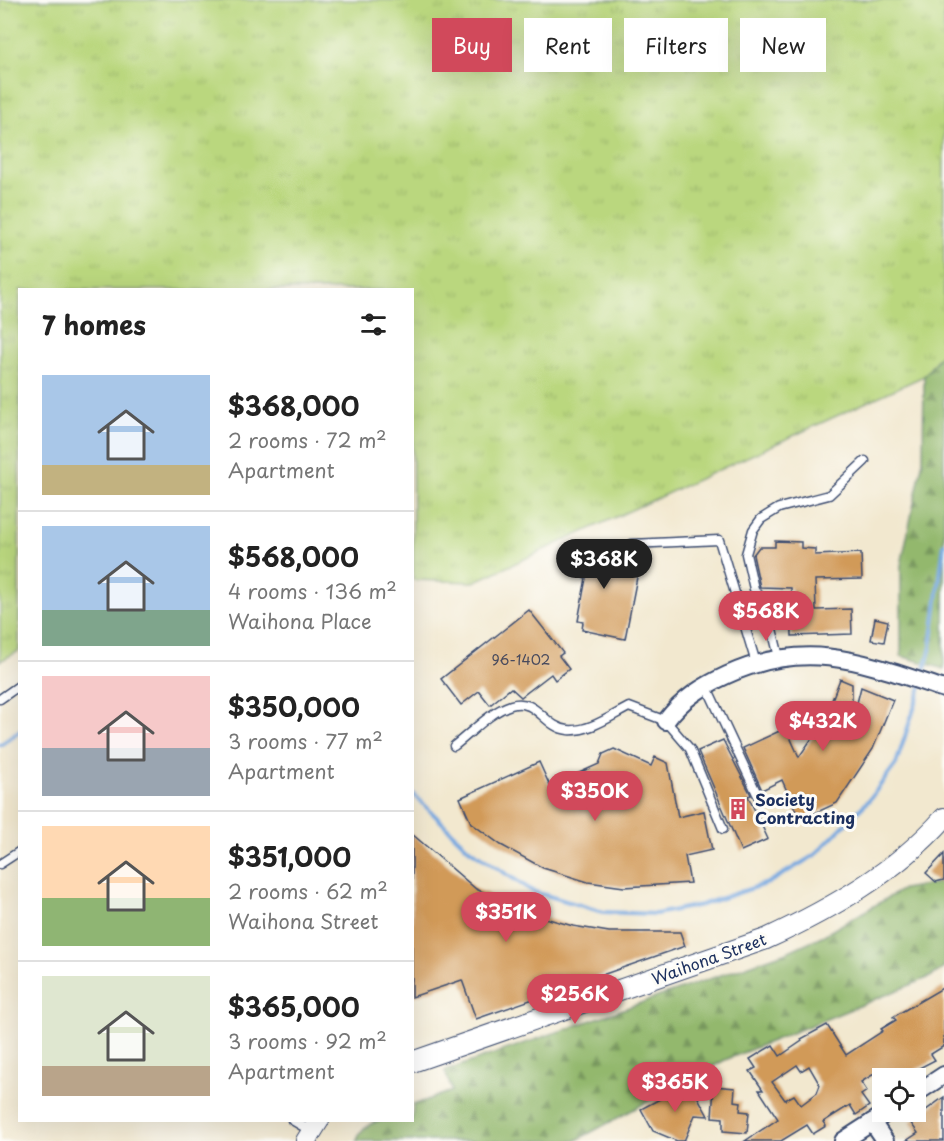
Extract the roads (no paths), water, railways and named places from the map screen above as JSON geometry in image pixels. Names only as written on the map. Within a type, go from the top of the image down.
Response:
[{"type":"street","points":[[666,721],[678,705],[706,685],[756,663],[796,655],[848,660],[944,689]]},
{"type":"street","name":"Waihona Street","points":[[414,1061],[784,931],[858,889],[910,853],[944,818]]},
{"type":"street","points":[[926,1087],[944,1075]]},
{"type":"street","points":[[843,1141],[872,1122],[885,1141]]},
{"type":"lane","points":[[779,657],[766,604],[754,589],[746,554],[753,530],[761,519],[779,508],[829,495],[865,461]]},
{"type":"lane","points":[[628,566],[632,544],[719,540],[756,663]]},
{"type":"lane","points":[[706,685],[759,798]]},
{"type":"lane","points":[[0,699],[18,686]]},
{"type":"lane","points":[[454,746],[512,704],[534,707],[555,727],[568,730],[590,726],[629,707],[666,721],[690,749],[723,829]]},
{"type":"lane","points":[[0,864],[18,852]]},
{"type":"lane","points":[[296,1122],[312,1131]]},
{"type":"waterway","points":[[923,676],[931,647],[944,544]]},
{"type":"waterway","points":[[414,795],[469,849],[532,891],[603,912],[656,914],[701,905],[768,883],[815,855],[869,800],[896,764],[921,687]]},
{"type":"waterway","points":[[0,745],[18,732]]},
{"type":"place","name":"Society Contracting","points":[[738,809]]}]
